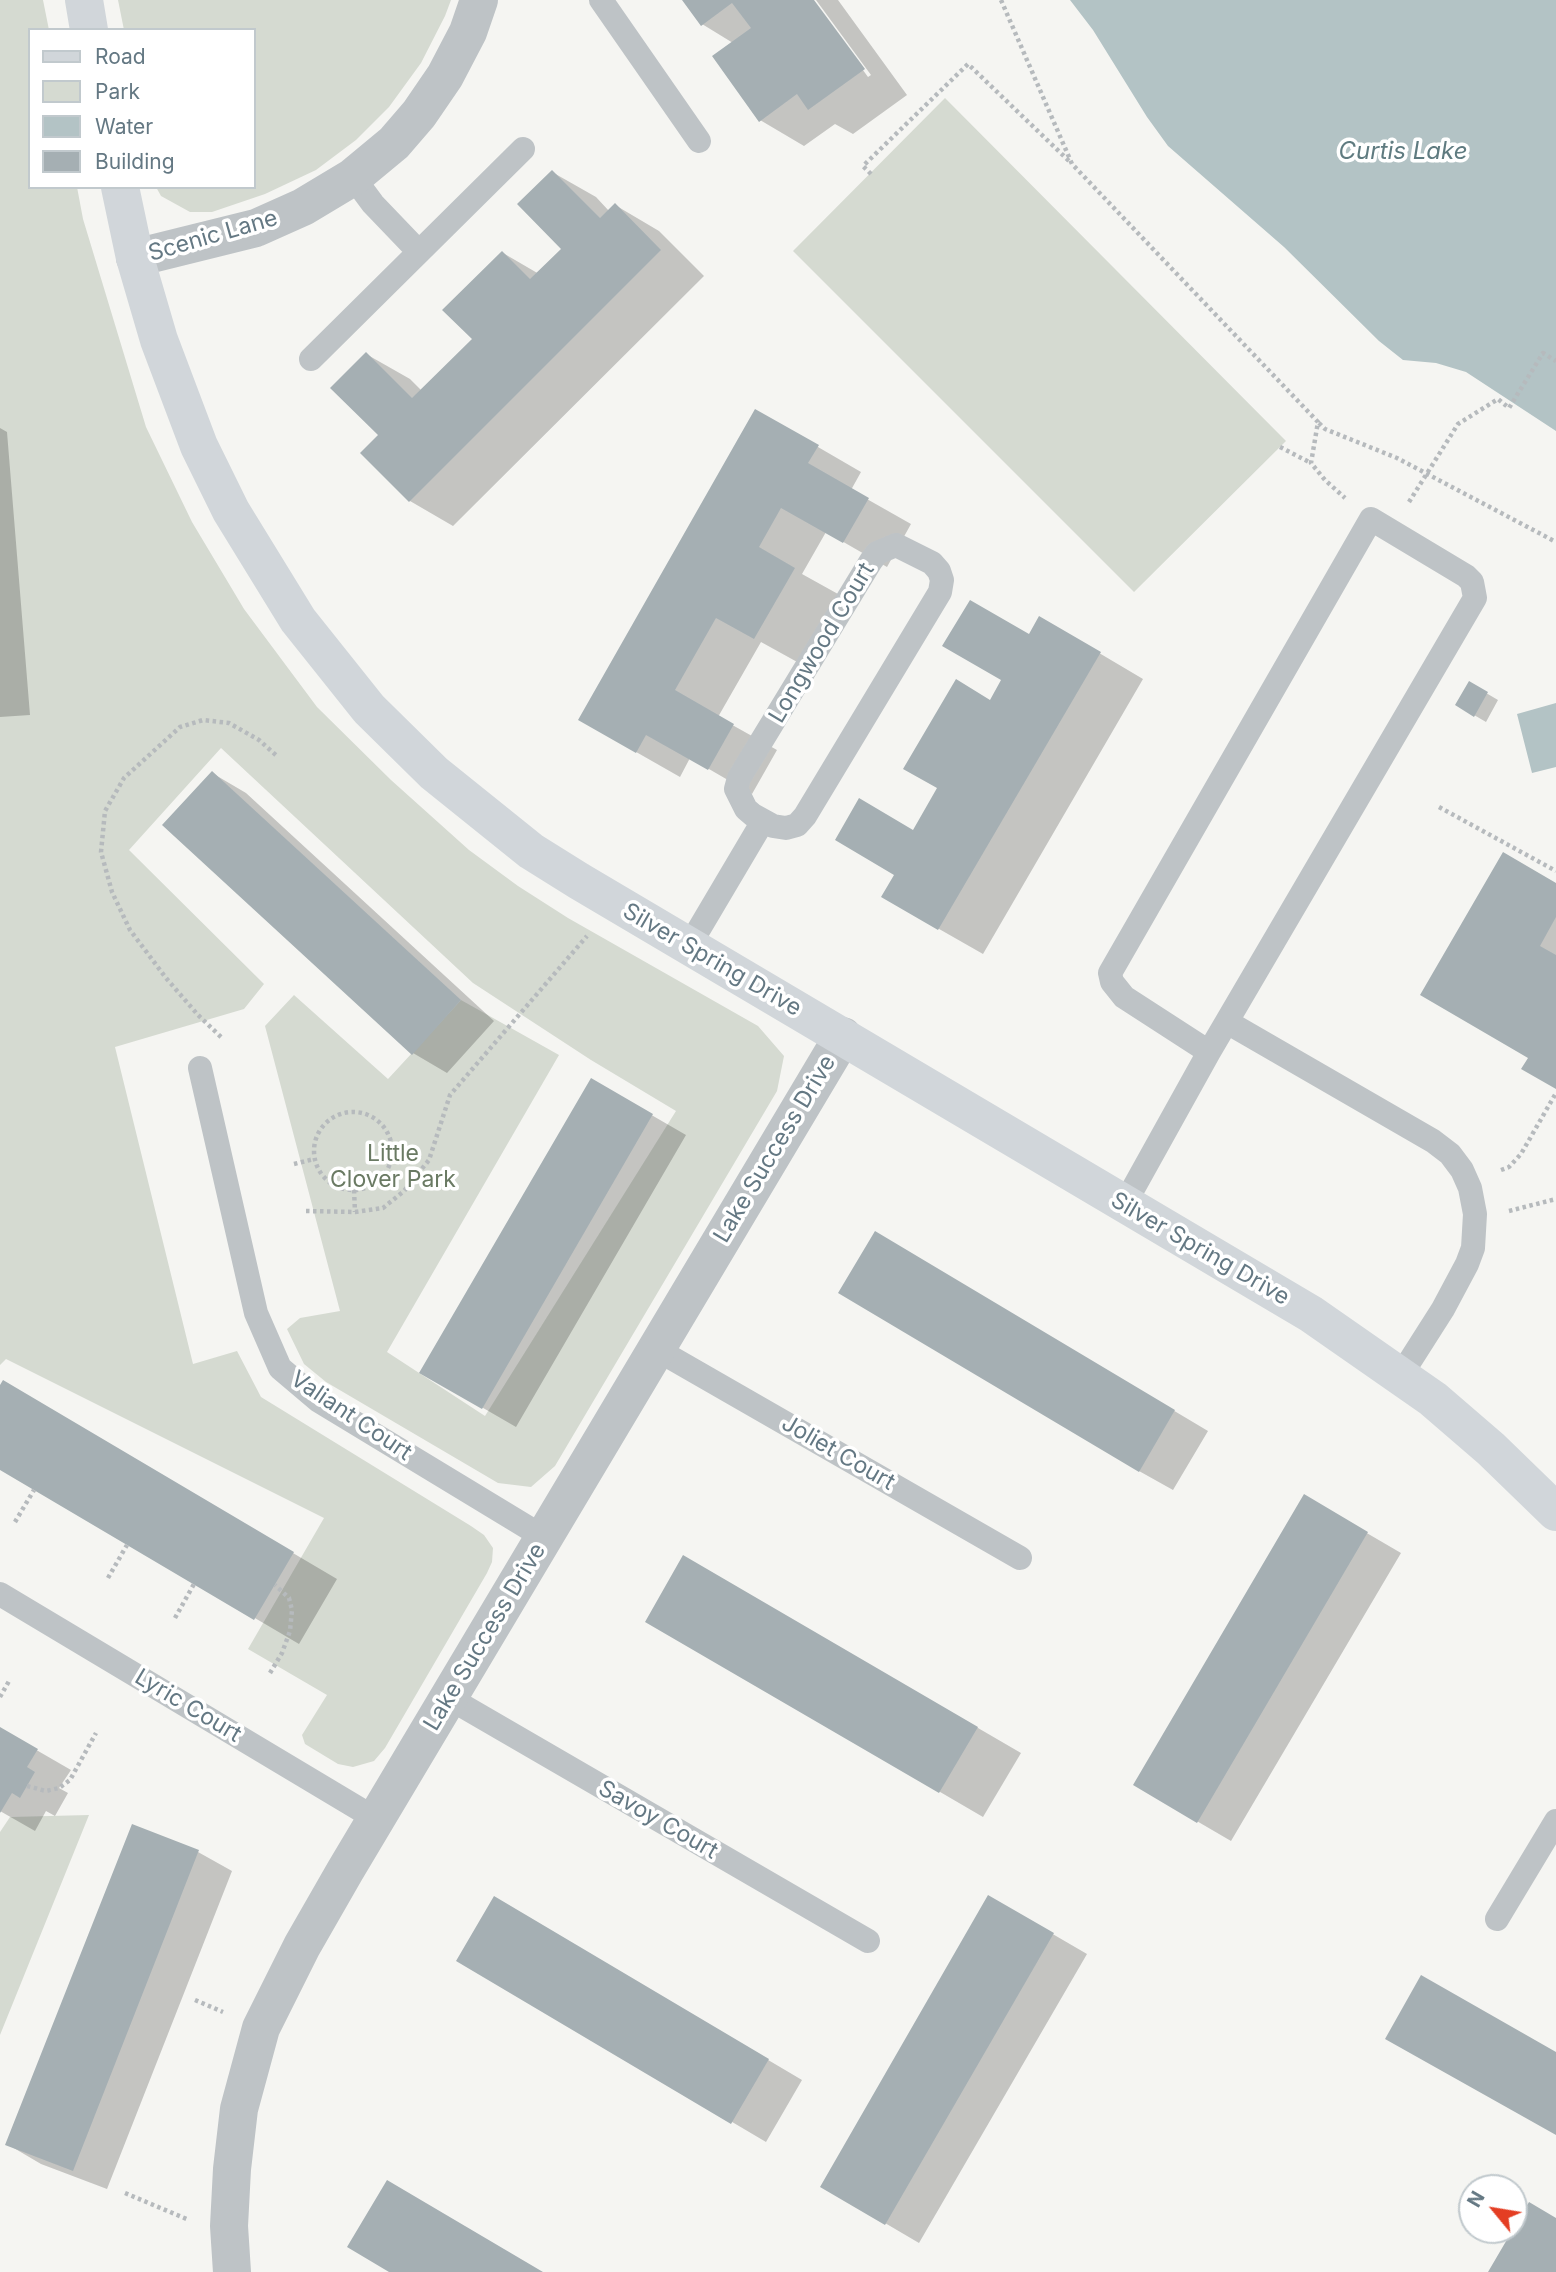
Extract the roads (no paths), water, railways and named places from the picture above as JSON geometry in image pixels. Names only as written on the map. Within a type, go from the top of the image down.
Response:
[{"type":"street","points":[[84,0],[89,28]]},
{"type":"street","name":"Scenic Lane","points":[[135,258],[256,228],[303,207],[353,177],[394,143],[419,114],[451,65],[468,32],[479,0]]},
{"type":"street","name":"Silver Spring Drive","points":[[120,189],[135,258],[159,340],[199,446],[231,511],[306,630],[369,709],[434,773],[531,850],[579,881],[1311,1314],[1433,1399],[1491,1449],[1556,1512]]},
{"type":"street","name":"Lake Success Drive","points":[[232,2272],[229,2226],[239,2109],[261,2028],[302,1945],[843,1037]]},
{"type":"lane","points":[[601,0],[699,141]]},
{"type":"lane","points":[[311,359],[523,149]]},
{"type":"lane","points":[[353,177],[373,204],[419,252]]},
{"type":"lane","points":[[1124,1205],[1209,1052],[1475,598],[1472,582],[1466,576],[1381,525],[1111,973],[1112,982],[1124,997],[1209,1052]]},
{"type":"lane","name":"Longwood Court","points":[[896,545],[905,548],[939,571],[942,580],[940,592],[805,816],[797,825],[786,828],[763,821],[753,815],[740,800],[736,789],[739,778],[871,561],[886,547],[896,545]]},
{"type":"lane","points":[[689,946],[763,821]]},
{"type":"lane","points":[[1227,1022],[1433,1141],[1450,1154],[1471,1188],[1475,1214],[1472,1248],[1467,1264],[1443,1309],[1401,1375]]},
{"type":"lane","name":"Valiant Court","points":[[200,1068],[256,1313],[280,1368],[319,1401],[545,1538]]},
{"type":"lane","name":"Joliet Court","points":[[656,1349],[1020,1558]]},
{"type":"lane","name":"Lyric Court","points":[[0,1594],[376,1819]]},
{"type":"lane","name":"Savoy Court","points":[[449,1698],[868,1941]]},
{"type":"lane","points":[[1497,1919],[1556,1821]]},
{"type":"water","name":"Curtis Lake","points":[[1070,0],[1556,0],[1556,431],[1466,372],[1436,363],[1403,360],[1379,341],[1284,247],[1168,146],[1093,30]]},
{"type":"water","points":[[1556,703],[1556,767],[1532,773],[1517,714]]},
{"type":"park label","name":"Little Clover Park","points":[[393,1167]]}]
